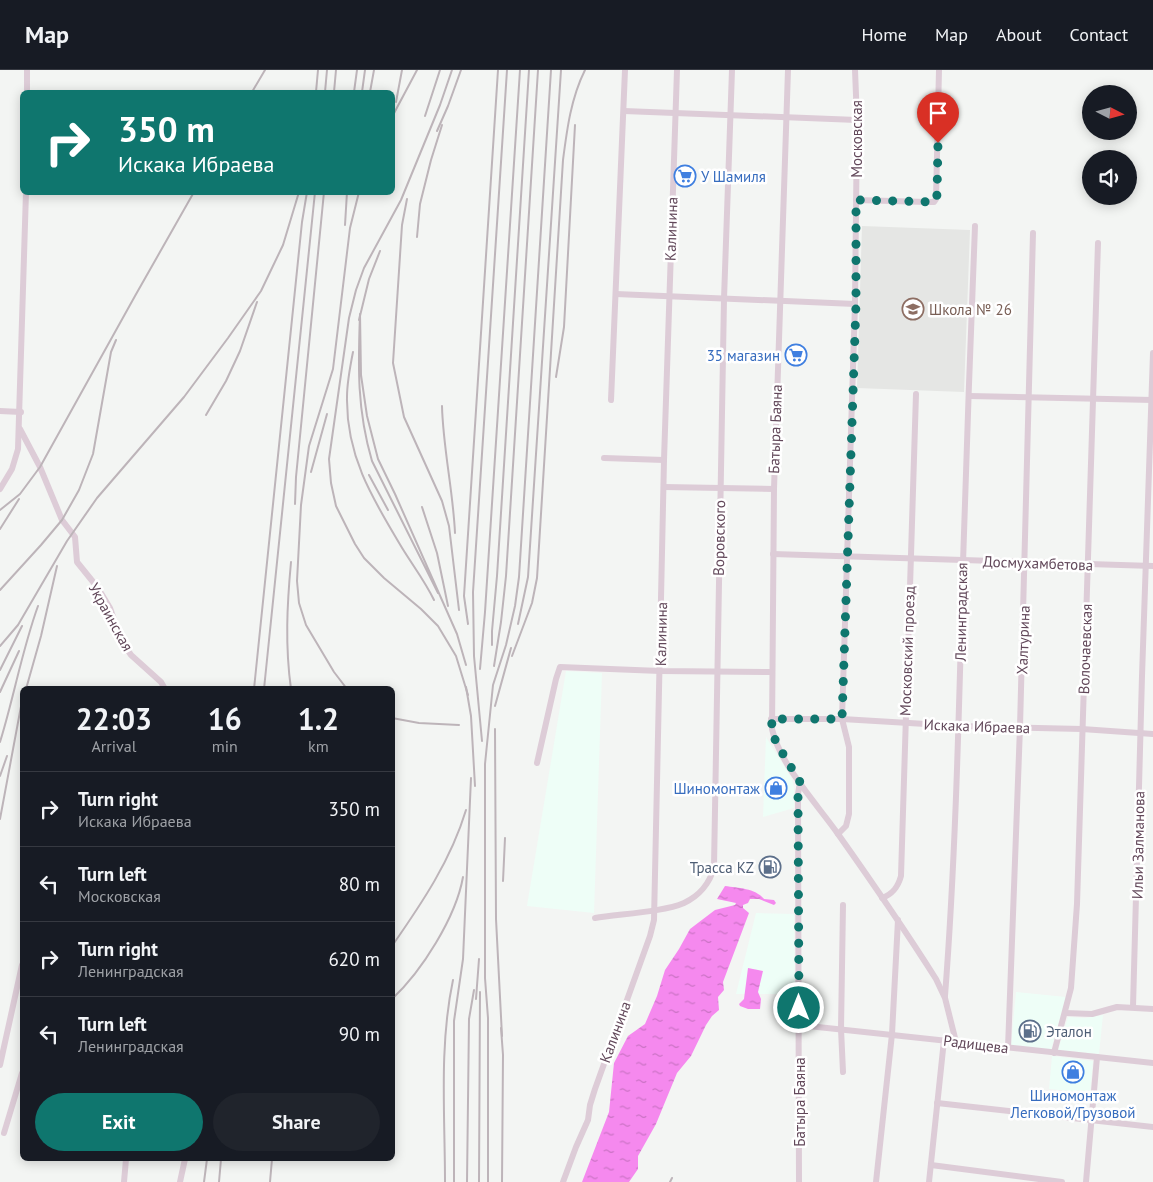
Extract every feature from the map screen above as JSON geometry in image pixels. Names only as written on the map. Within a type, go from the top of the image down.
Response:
[{"type":"street","points":[[27,70],[27,90]]},
{"type":"street","points":[[611,400],[626,70]]},
{"type":"street","name":"Калинина","points":[[563,1182],[588,1120],[595,1089],[650,936],[655,909],[664,460],[677,70]]},
{"type":"street","name":"Воровского","points":[[595,918],[680,905],[693,898],[708,882],[714,868],[724,299],[732,70]]},
{"type":"street","name":"Батыра Баяна","points":[[788,70],[774,489],[771,719],[774,737],[800,782],[898,920],[936,979],[945,998],[956,1042]]},
{"type":"street","name":"Московская","points":[[838,834],[846,826],[848,814],[849,747],[842,719],[856,304],[857,120],[854,70]]},
{"type":"street","points":[[856,200],[934,202],[936,199],[939,70]]},
{"type":"street","points":[[624,111],[857,120]]},
{"type":"street","points":[[0,488],[16,460],[20,429],[26,195]]},
{"type":"street","name":"Ленинградская","points":[[945,998],[952,900],[959,726],[975,226]]},
{"type":"street","name":"Халтурина","points":[[1008,1048],[1020,727],[1033,233]]},
{"type":"street","name":"Волочаевская","points":[[1054,1053],[1071,988],[1077,904],[1098,243]]},
{"type":"street","points":[[616,294],[669,298],[856,304]]},
{"type":"street","name":"Ильи Залманова","points":[[1133,1007],[1141,733],[1150,566],[1153,353]]},
{"type":"street","name":"Московский проезд","points":[[882,898],[892,893],[897,887],[901,876],[904,723],[909,651],[916,394]]},
{"type":"street","points":[[969,396],[1152,400]]},
{"type":"street","points":[[0,411],[21,412]]},
{"type":"street","name":"Украинская","points":[[20,429],[40,466],[62,520],[75,537],[77,562],[98,588],[110,608],[121,640],[131,655],[162,682],[164,686]]},
{"type":"street","points":[[604,458],[664,460]]},
{"type":"street","points":[[664,487],[774,489]]},
{"type":"street","name":"Досмухамбетова","points":[[773,554],[1150,566]]},
{"type":"street","points":[[537,764],[560,667],[660,671],[772,672]]},
{"type":"street","name":"Искака Ибраева","points":[[771,719],[842,719],[959,726],[1082,729],[1153,734]]},
{"type":"street","name":"Батыра Баяна","points":[[799,1182],[798,794],[800,782]]},
{"type":"street","points":[[843,905],[843,1072]]},
{"type":"street","points":[[876,1182],[892,1034],[898,920]]},
{"type":"street","points":[[0,1065],[20,974]]},
{"type":"street","points":[[1065,1013],[1084,1014],[1118,1007],[1153,1009]]},
{"type":"street","name":"Радищева","points":[[799,1025],[1153,1063]]},
{"type":"street","points":[[929,1182],[944,1040]]},
{"type":"street","points":[[1086,1182],[1097,1057]]},
{"type":"street","points":[[4,1132],[20,1080]]},
{"type":"street","points":[[937,1103],[1153,1127]]},
{"type":"street","points":[[124,1182],[126,1161]]},
{"type":"street","points":[[180,1182],[185,1161]]},
{"type":"street","points":[[931,1166],[1062,1182]]},
{"type":"shaded area","name":"Школа № 26","points":[[862,226],[970,230],[964,392],[857,388]]},
{"type":"shaded area","points":[[566,671],[602,673],[594,913],[527,906]]},
{"type":"shaded area","points":[[766,737],[792,779],[794,808],[763,817]]},
{"type":"shaded area","points":[[756,913],[794,914],[795,994],[736,994]]},
{"type":"shaded area","points":[[1016,992],[1066,997],[1051,1050],[1011,1045]]},
{"type":"shaded area","points":[[1103,1015],[1099,1054],[1058,1050],[1068,1017],[1085,1018]]},
{"type":"shaded area","points":[[1052,1056],[1093,1061],[1090,1093],[1049,1089]]},
{"type":"water","points":[[725,886],[751,891],[764,899],[774,900],[776,903],[774,905],[759,899],[750,899],[748,903],[743,905],[743,908],[749,913],[723,982],[724,990],[718,997],[719,1010],[706,1025],[691,1056],[677,1073],[656,1124],[638,1156],[638,1169],[629,1182],[582,1182],[609,1112],[614,1063],[628,1036],[645,1024],[657,996],[665,970],[690,929],[715,910],[735,905],[736,903],[717,899]]},
{"type":"water","points":[[748,968],[763,971],[758,992],[761,999],[760,1009],[748,1009],[739,1004],[744,999]]},
{"type":"railway","points":[[253,90],[265,70]]},
{"type":"railway","points":[[316,90],[318,70]]},
{"type":"railway","points":[[325,90],[327,70]]},
{"type":"railway","points":[[334,90],[336,70]]},
{"type":"railway","points":[[354,90],[357,70]]},
{"type":"railway","points":[[362,90],[365,70]]},
{"type":"railway","points":[[370,90],[374,70]]},
{"type":"railway","points":[[396,102],[402,70]]},
{"type":"railway","points":[[395,111],[417,70]]},
{"type":"railway","points":[[425,116],[440,70]]},
{"type":"railway","points":[[452,70],[440,105],[401,200],[364,268],[356,290],[349,318],[329,459],[331,483],[336,506],[355,544],[364,558],[384,578],[438,626],[456,656],[468,695]]},
{"type":"railway","points":[[437,131],[461,70]]},
{"type":"railway","points":[[468,624],[464,596],[498,70]]},
{"type":"railway","points":[[482,741],[474,656],[473,592],[507,70]]},
{"type":"railway","points":[[480,669],[520,70]]},
{"type":"railway","points":[[492,645],[529,70]]},
{"type":"railway","points":[[494,666],[506,576],[538,70]]},
{"type":"railway","points":[[488,1182],[488,1018],[485,978],[485,764],[493,685],[506,645],[515,606],[519,577],[551,70]]},
{"type":"railway","points":[[518,624],[528,577],[561,70]]},
{"type":"railway","points":[[512,656],[532,603],[537,578],[563,160],[573,103],[585,70]]},
{"type":"railway","points":[[417,237],[420,204],[442,125]]},
{"type":"railway","points":[[556,377],[564,327],[575,125]]},
{"type":"railway","points":[[0,510],[20,494],[40,467],[192,195]]},
{"type":"railway","points":[[0,646],[18,625],[67,541],[97,498],[184,397],[261,291],[283,245],[298,195]]},
{"type":"railway","points":[[254,686],[302,222],[306,195]]},
{"type":"railway","points":[[264,686],[315,195]]},
{"type":"railway","points":[[295,504],[296,477],[324,195]]},
{"type":"railway","points":[[345,225],[347,195]]},
{"type":"railway","points":[[345,686],[334,672],[306,625],[299,603],[297,581],[301,505],[309,446],[333,369],[350,228],[358,195]]},
{"type":"railway","points":[[407,199],[402,225],[393,363],[404,417],[442,501],[449,526],[459,610]]},
{"type":"railway","points":[[359,320],[369,279],[380,251]]},
{"type":"railway","points":[[206,415],[226,381],[240,351],[257,302]]},
{"type":"railway","points":[[438,593],[372,461],[361,406],[360,314],[361,375],[367,416],[378,459],[457,634],[466,665]]},
{"type":"railway","points":[[0,590],[62,520],[79,490],[93,454],[111,352],[116,340]]},
{"type":"railway","points":[[353,352],[347,397],[351,440],[357,459],[382,514],[434,600]]},
{"type":"railway","points":[[442,406],[455,533]]},
{"type":"railway","points":[[311,472],[327,414]]},
{"type":"railway","points":[[369,475],[388,510]]},
{"type":"railway","points":[[0,529],[19,499]]},
{"type":"railway","points":[[422,507],[437,553],[448,606]]},
{"type":"railway","points":[[291,562],[287,626],[291,686]]},
{"type":"railway","points":[[27,686],[41,636],[57,566]]},
{"type":"railway","points":[[0,742],[27,639],[38,606]]},
{"type":"railway","points":[[0,670],[22,626]]},
{"type":"railway","points":[[495,706],[511,648]]},
{"type":"railway","points":[[0,692],[19,651]]},
{"type":"railway","points":[[466,687],[471,716],[475,786]]},
{"type":"railway","points":[[0,819],[20,712]]},
{"type":"railway","points":[[395,719],[419,723],[459,725]]},
{"type":"railway","points":[[495,729],[496,919],[502,1036]]},
{"type":"railway","points":[[0,776],[7,756]]},
{"type":"railway","points":[[454,1182],[454,1021],[463,959],[471,778]]},
{"type":"railway","points":[[395,942],[435,881],[460,828],[466,810]]},
{"type":"railway","points":[[503,881],[505,838]]},
{"type":"railway","points":[[395,996],[415,974],[436,942],[453,909],[463,877]]},
{"type":"railway","points":[[476,999],[479,959]]},
{"type":"railway","points":[[445,1182],[444,1055],[453,980]]},
{"type":"railway","points":[[467,1182],[469,1019],[474,990]]},
{"type":"railway","points":[[479,1182],[480,992]]},
{"type":"railway","points":[[501,1028],[503,1055],[502,1182]]},
{"type":"railway","points":[[204,1182],[207,1161]]},
{"type":"railway","points":[[219,1182],[221,1161]]},
{"type":"railway","points":[[270,1182],[272,1161]]},
{"type":"railway","points":[[670,1182],[672,1178]]},
{"type":"place","name":"У Шамиля","points":[[685,176]]},
{"type":"place","name":"Школа № 26","points":[[913,309]]},
{"type":"place","name":"35 магазин","points":[[796,355]]},
{"type":"place","name":"Шиномонтаж","points":[[776,788]]},
{"type":"place","name":"Трасса KZ","points":[[770,867]]},
{"type":"place","name":"Эталон","points":[[1030,1031]]},
{"type":"place","name":"Шиномонтаж Легковой/Грузовой","points":[[1073,1072]]},
{"type":"route","points":[[799,1008],[798,794],[800,782],[777,744],[771,719],[842,719],[856,304],[856,200],[934,202],[937,195],[938,143]]}]
